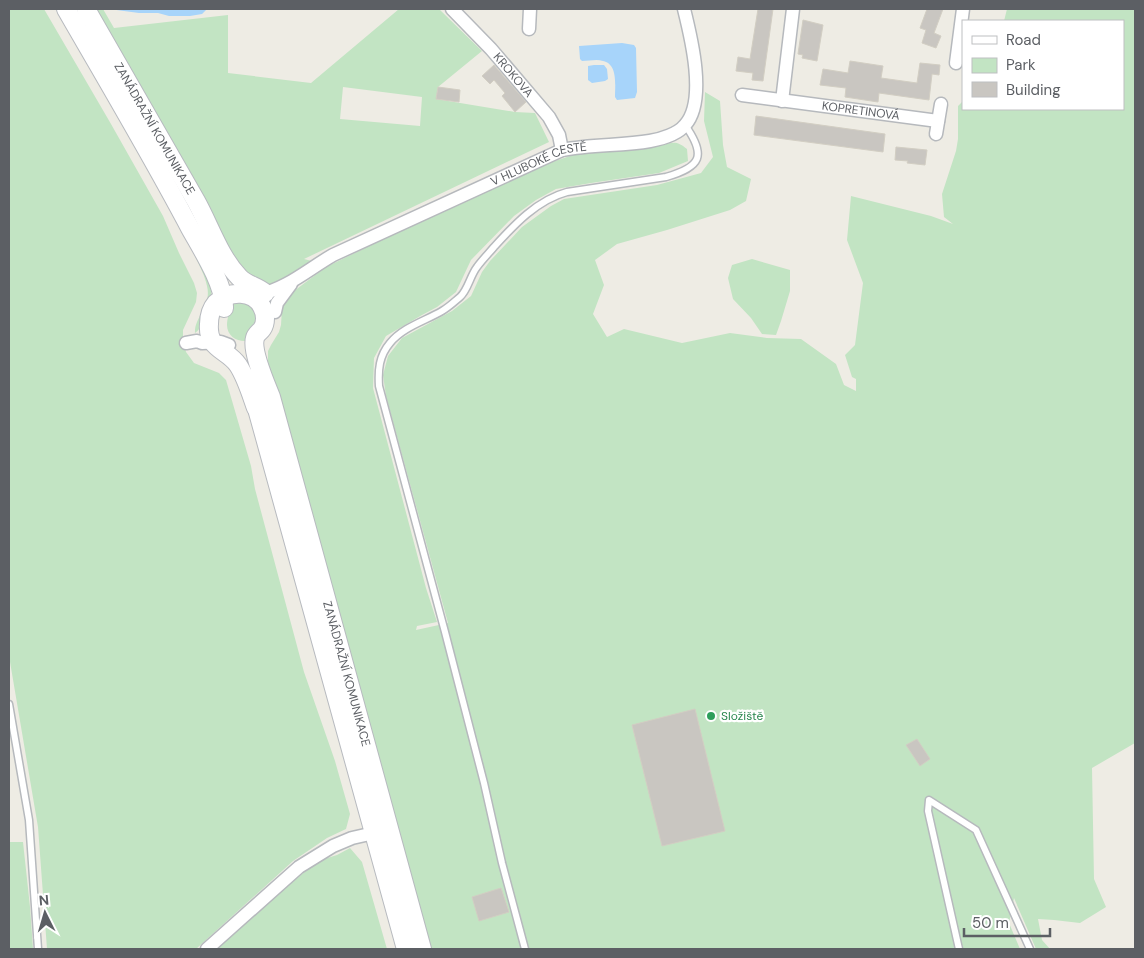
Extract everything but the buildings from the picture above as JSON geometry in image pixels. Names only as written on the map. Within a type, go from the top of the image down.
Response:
[{"type":"main road","name":"ZANÁDRAŽNÍ KOMUNIKACE","points":[[66,9],[164,178],[215,274],[216,306],[224,307],[219,326],[225,341],[212,344]]},
{"type":"main road","name":"ZANÁDRAŽNÍ KOMUNIKACE","points":[[86,9],[200,209],[219,249],[232,284],[238,291],[254,295]]},
{"type":"main road","points":[[235,294],[254,295],[271,302],[274,312],[272,332],[261,343],[247,349],[212,344],[208,327],[216,306],[235,294]]},
{"type":"main road","points":[[254,295],[261,305],[265,316],[262,329],[256,337],[261,343]]},
{"type":"main road","name":"ZANÁDRAŽNÍ KOMUNIKACE","points":[[261,343],[257,357],[271,397],[422,949]]},
{"type":"main road","name":"ZANÁDRAŽNÍ KOMUNIKACE","points":[[212,344],[242,354],[250,375],[256,408],[406,949]]},
{"type":"street","name":"KROKOVA","points":[[452,9],[491,49],[549,118],[558,135],[562,150]]},
{"type":"street","points":[[529,29],[530,9]]},
{"type":"street","points":[[684,9],[692,42],[696,82],[693,110],[685,126]]},
{"type":"street","points":[[782,101],[793,9]]},
{"type":"street","points":[[956,63],[963,9]]},
{"type":"street","name":"KOPRETINOVÁ","points":[[742,95],[938,121]]},
{"type":"street","points":[[936,134],[941,104]]},
{"type":"street","name":"V HLUBOKÉ CESTĚ","points":[[254,295],[292,282],[333,254],[562,150],[648,142],[670,135],[685,126]]},
{"type":"street","name":"V HLUBOKÉ CESTĚ","points":[[274,312],[277,303],[292,282]]},
{"type":"street","points":[[208,949],[299,867],[333,846],[374,832]]},
{"type":"lane","points":[[524,949],[502,863],[480,764],[379,386],[378,372],[381,358],[390,344],[402,332],[442,311],[463,295],[481,262],[505,235],[526,215],[546,200],[567,192],[666,177],[691,167],[696,162],[698,151],[693,136],[685,126]]},
{"type":"lane","points":[[9,704],[29,820],[38,949]]},
{"type":"lane","points":[[959,949],[928,811],[929,800],[976,830],[1030,949]]},
{"type":"green space","points":[[9,9],[44,9],[163,216],[194,283],[197,293],[196,302],[183,330],[186,352],[194,363],[219,373],[226,380],[251,466],[255,489],[304,672],[335,761],[350,814],[346,829],[327,838],[293,861],[196,949],[47,949],[38,827],[9,656]]},
{"type":"green space","points":[[56,9],[59,9],[160,184],[181,222],[207,278],[211,288],[209,305],[202,325],[195,333],[195,327],[207,300],[208,293],[202,272],[174,214]]},
{"type":"green space","points":[[93,9],[103,9],[114,28],[228,15],[228,73],[311,83],[399,9],[439,9],[482,51],[438,87],[436,99],[515,112],[535,113],[549,142],[304,259],[316,262],[268,288],[244,275]],"holes":[[[343,87],[422,97],[420,126],[340,119]]]},
{"type":"green space","points":[[1007,9],[1135,9],[1135,743],[1092,768],[1094,879],[1106,907],[1080,923],[1038,919],[1042,940],[1050,949],[1036,949],[1014,898],[1009,923],[1020,949],[431,949],[268,362],[268,351],[279,332],[282,308],[288,297],[326,267],[522,172],[576,154],[673,143],[678,143],[687,149],[688,161],[659,173],[556,189],[536,200],[514,216],[471,260],[456,292],[437,307],[386,336],[374,358],[373,388],[426,588],[437,622],[417,626],[416,630],[448,623],[386,396],[383,375],[388,356],[402,338],[452,311],[471,296],[482,272],[490,261],[522,227],[551,206],[564,199],[657,185],[701,173],[713,157],[704,121],[705,92],[720,101],[723,145],[727,167],[751,179],[746,201],[730,210],[617,244],[595,260],[604,285],[593,314],[607,337],[624,329],[682,343],[730,333],[767,338],[801,339],[836,364],[844,385],[856,391],[856,379],[852,377],[845,355],[855,345],[863,283],[847,240],[851,196],[931,216],[953,224],[944,217],[942,194],[956,151],[958,106],[962,102],[962,110],[1124,110],[1124,20],[1004,20]]},
{"type":"green space","points":[[752,259],[790,270],[790,291],[776,335],[762,334],[751,318],[733,299],[728,278],[732,265]]},
{"type":"green space","points":[[240,302],[248,304],[255,312],[254,323],[247,341],[233,338],[227,329],[230,304]]},
{"type":"green space","points":[[9,842],[23,842],[33,949],[9,949]]},
{"type":"green space","points":[[350,848],[362,862],[387,949],[214,949],[302,874],[321,860]]},
{"type":"water","points":[[109,9],[207,9],[202,14],[169,16],[158,13],[139,13]]},
{"type":"water","points":[[622,43],[634,45],[636,48],[637,92],[635,98],[617,100],[615,97],[615,76],[611,66],[601,60],[582,61],[580,59],[579,46]]},
{"type":"water","points":[[604,65],[607,69],[608,79],[592,83],[588,80],[588,66]]},
{"type":"place","name":"Složiště","points":[[711,716]]}]
